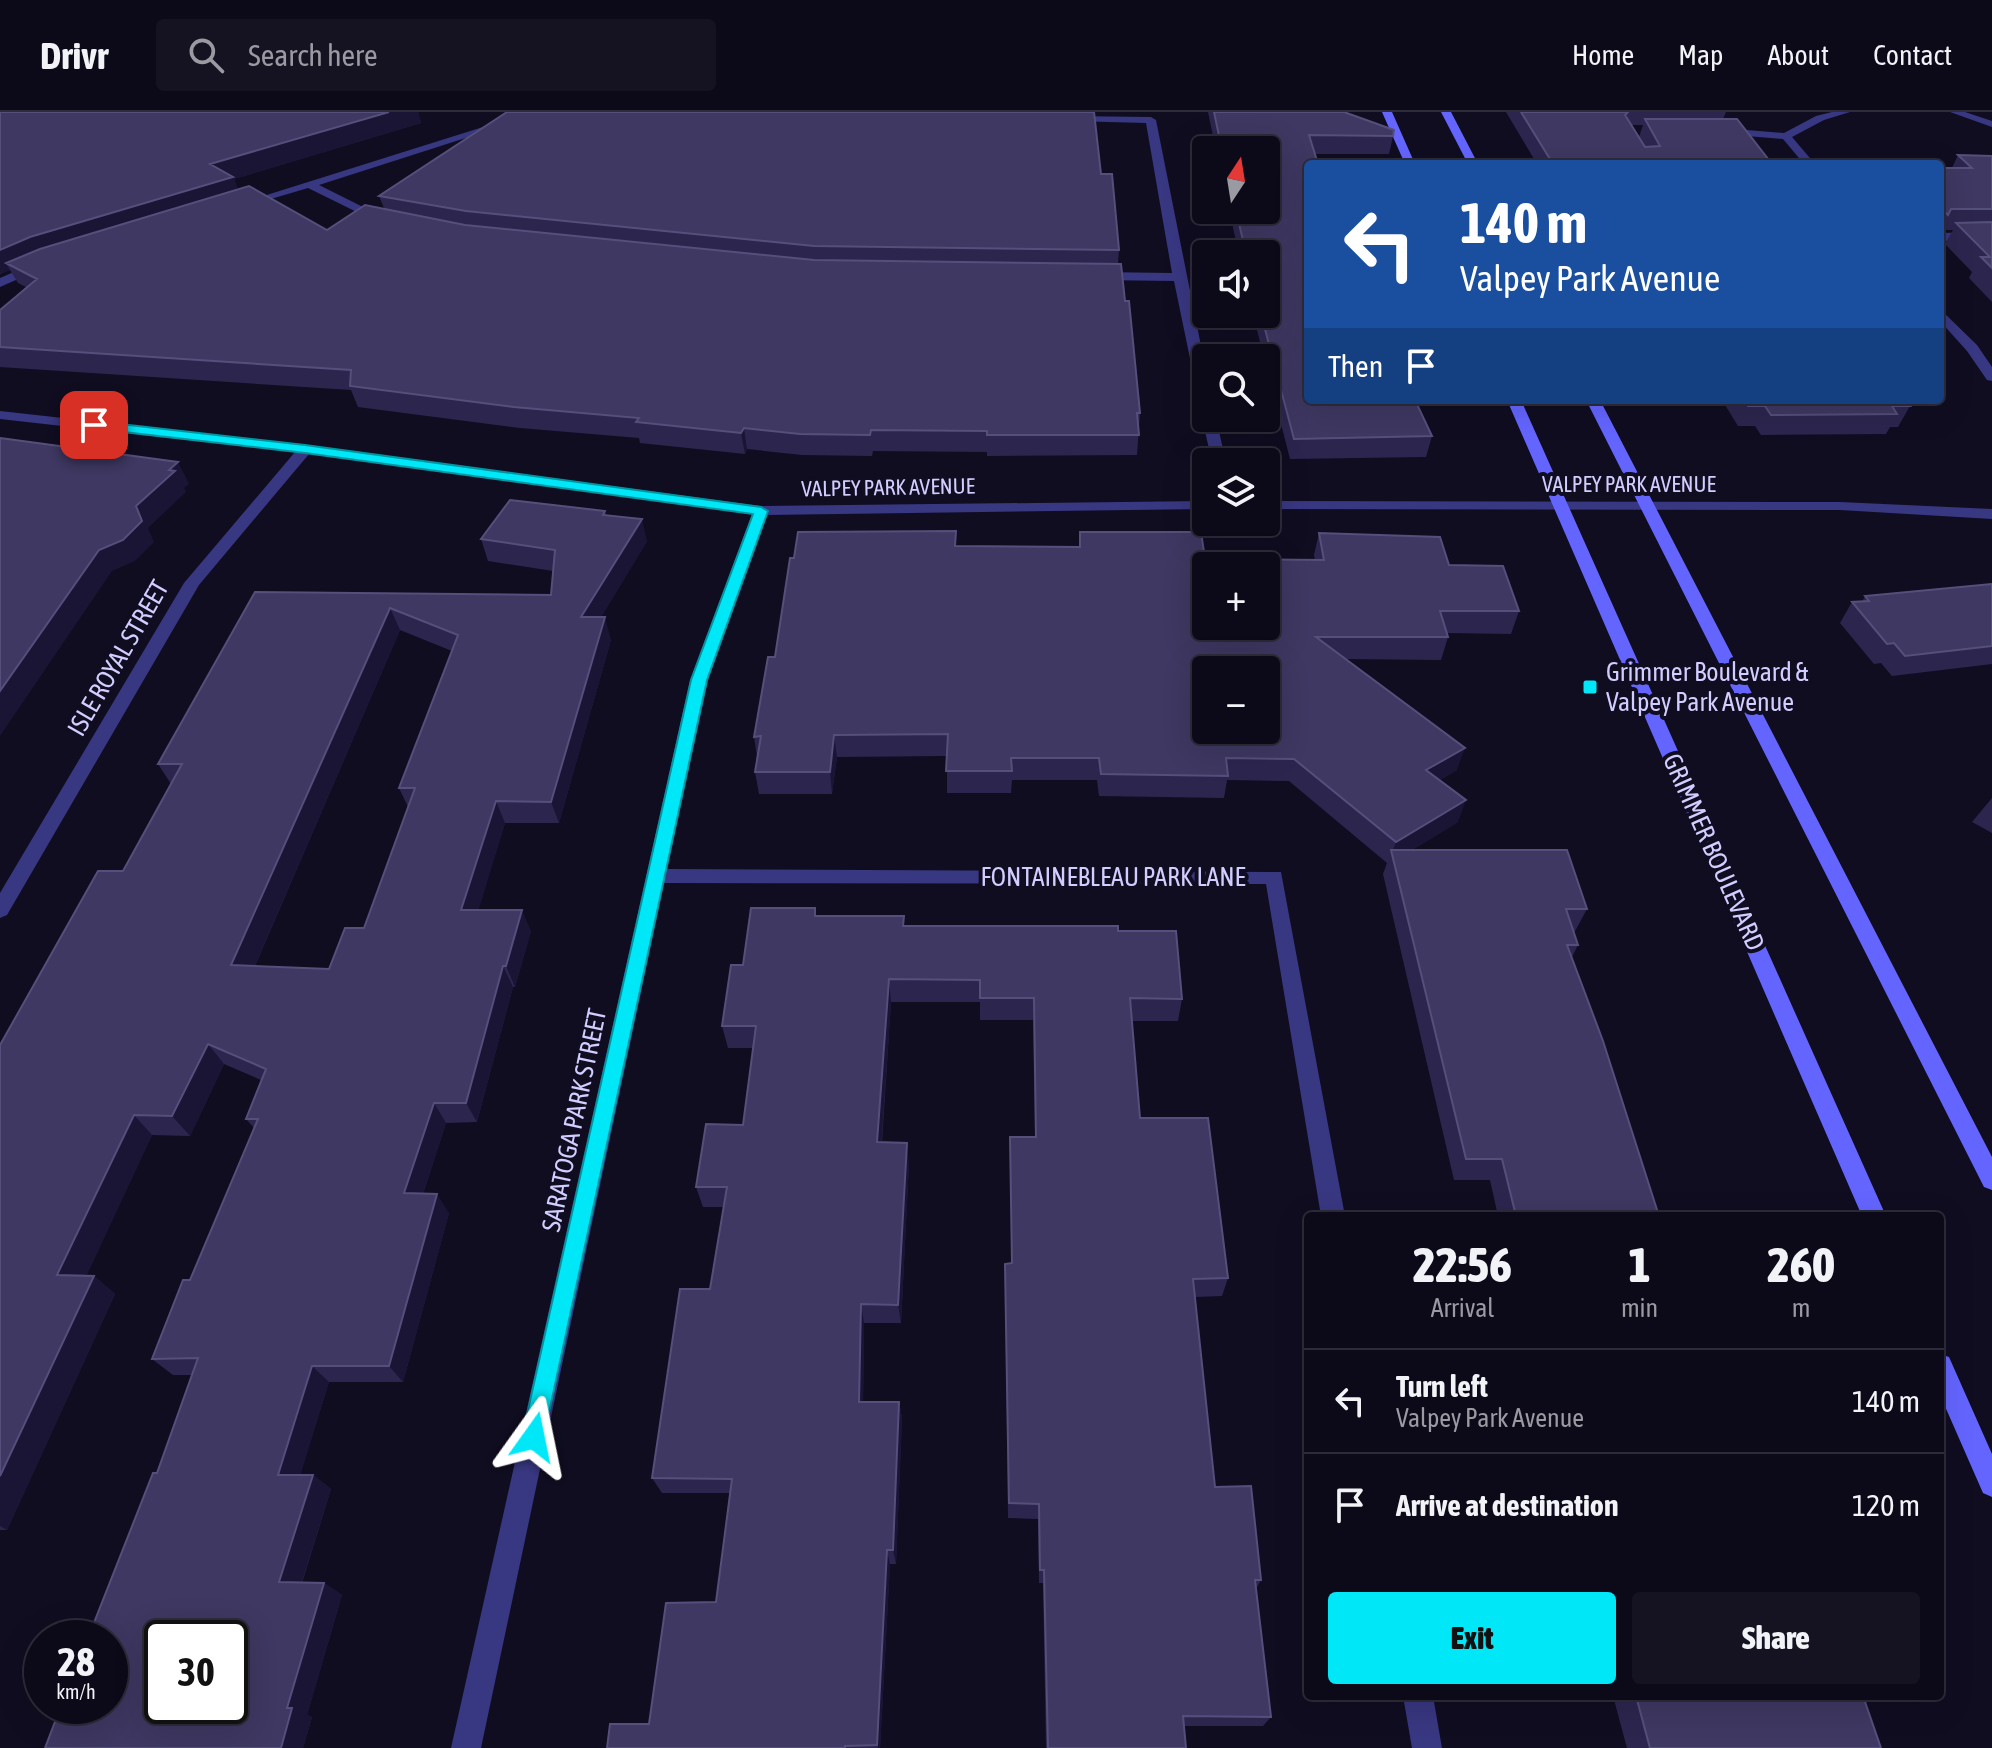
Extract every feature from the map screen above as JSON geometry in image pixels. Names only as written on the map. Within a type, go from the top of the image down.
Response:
[{"type":"main road","points":[[1387,112],[1408,160]]},
{"type":"main road","points":[[1446,112],[1471,160]]},
{"type":"main road","name":"GRIMMER BOULEVARD","points":[[1516,404],[1872,1212]]},
{"type":"main road","points":[[1595,404],[1992,1180]]},
{"type":"main road","points":[[1944,1375],[1992,1484]]},
{"type":"street","points":[[236,206],[542,112]]},
{"type":"street","points":[[1800,112],[1820,118]]},
{"type":"street","points":[[1703,131],[1786,136],[1820,118],[1845,112]]},
{"type":"street","points":[[1955,112],[1992,124]]},
{"type":"street","points":[[1056,118],[1151,120],[1193,344]]},
{"type":"street","points":[[1786,136],[1807,160]]},
{"type":"street","points":[[309,184],[379,220],[394,222]]},
{"type":"street","points":[[1944,237],[1992,236]]},
{"type":"street","points":[[0,283],[45,263]]},
{"type":"street","points":[[1084,276],[1179,277]]},
{"type":"street","points":[[1944,317],[1972,348],[1992,377]]},
{"type":"street","name":"VALPEY PARK AVENUE","points":[[0,415],[305,449],[761,511],[1192,505]]},
{"type":"street","name":"ISLE ROYAL STREET","points":[[0,910],[192,583],[305,449]]},
{"type":"street","name":"VALPEY PARK AVENUE","points":[[1280,505],[1840,506],[1992,514]]},
{"type":"street","name":"SARATOGA PARK STREET","points":[[466,1748],[699,680],[761,511]]},
{"type":"street","name":"FONTAINEBLEAU PARK LANE","points":[[656,876],[1274,877],[1332,1212]]},
{"type":"street","points":[[1419,1700],[1427,1748]]},
{"type":"building","points":[[0,112],[389,112],[210,164],[233,177],[30,237],[0,250]]},
{"type":"building","points":[[507,112],[1094,112],[1101,174],[1112,174],[1119,250],[814,246],[466,211],[379,196]]},
{"type":"building","points":[[1214,112],[1344,112],[1394,130],[1393,136],[1309,135],[1317,160],[1304,160],[1304,404],[1417,404],[1432,436],[1294,439],[1280,386],[1280,344],[1269,344],[1265,328],[1280,328],[1280,240],[1243,240],[1239,224],[1280,224],[1280,136],[1219,136]]},
{"type":"building","points":[[1521,112],[1628,112],[1625,115],[1645,147],[1660,146],[1645,119],[1737,119],[1769,160],[1551,160]]},
{"type":"building","points":[[1958,155],[1992,156],[1992,209],[1951,209],[1948,215],[1944,211],[1944,168],[1972,168]]},
{"type":"building","points":[[249,186],[327,230],[365,205],[465,225],[814,260],[1121,264],[1125,301],[1129,301],[1140,413],[1137,413],[1139,435],[987,435],[987,431],[871,430],[870,435],[800,434],[744,428],[741,433],[636,422],[639,418],[514,407],[350,386],[351,370],[0,347],[0,310],[37,279],[6,263],[40,249]]},
{"type":"building","points":[[1992,222],[1992,268],[1981,257],[1990,257],[1956,223]]},
{"type":"building","points":[[1747,404],[1910,406],[1892,406],[1897,414],[1771,415],[1765,406]]},
{"type":"building","points":[[0,438],[178,462],[169,470],[175,471],[136,506],[142,521],[123,540],[99,550],[0,691]]},
{"type":"building","points":[[510,500],[605,511],[603,515],[642,519],[581,617],[605,617],[551,802],[496,801],[461,910],[522,910],[506,966],[503,966],[466,1103],[434,1103],[404,1193],[437,1194],[389,1366],[312,1366],[278,1475],[313,1475],[279,1582],[324,1583],[287,1708],[292,1708],[281,1748],[45,1748],[54,1724],[128,1724],[128,1620],[95,1620],[153,1473],[157,1473],[198,1358],[152,1359],[183,1280],[190,1280],[258,1119],[246,1119],[266,1069],[208,1044],[172,1116],[134,1115],[57,1275],[94,1276],[0,1476],[0,1045],[98,871],[123,871],[182,764],[158,764],[255,592],[551,595],[555,550],[481,539]],"holes":[[[390,608],[458,635],[399,788],[415,788],[364,928],[345,928],[329,969],[231,965]]]},
{"type":"building","points":[[956,531],[955,546],[1080,547],[1080,532],[1192,532],[1192,536],[1202,536],[1204,552],[1192,552],[1192,640],[1280,640],[1280,560],[1324,560],[1319,533],[1440,537],[1449,565],[1503,566],[1519,611],[1440,611],[1448,637],[1316,637],[1465,748],[1426,770],[1466,800],[1396,842],[1294,759],[1226,758],[1228,776],[1101,774],[1099,758],[1011,758],[1012,771],[946,771],[948,734],[834,735],[830,772],[755,772],[761,736],[754,737],[768,657],[775,657],[790,558],[794,558],[798,532]]},
{"type":"building","points":[[1992,584],[1992,646],[1905,656],[1894,643],[1887,644],[1852,602],[1869,601],[1865,596]]},
{"type":"building","points":[[1391,850],[1567,850],[1587,909],[1566,909],[1578,945],[1567,945],[1603,1041],[1658,1212],[1515,1212],[1502,1159],[1466,1159]]},
{"type":"building","points":[[751,908],[815,908],[815,916],[904,916],[903,926],[1118,926],[1118,931],[1176,931],[1182,999],[1130,998],[1140,1118],[1208,1118],[1228,1278],[1193,1279],[1215,1487],[1251,1486],[1261,1580],[1255,1580],[1271,1717],[1183,1716],[1186,1748],[1048,1748],[1044,1570],[1040,1570],[1039,1504],[1009,1503],[1005,1264],[1012,1263],[1010,1137],[1036,1137],[1034,998],[980,998],[980,980],[889,979],[877,1142],[907,1143],[898,1305],[861,1304],[859,1402],[899,1402],[893,1550],[887,1550],[877,1745],[845,1748],[607,1748],[610,1724],[649,1724],[666,1603],[716,1602],[732,1479],[652,1478],[680,1289],[710,1289],[727,1187],[696,1187],[706,1124],[743,1125],[756,1026],[722,1026],[731,965],[743,965]]},
{"type":"building","points":[[1637,1700],[1864,1700],[1881,1748],[1650,1748]]},
{"type":"place","name":"Grimmer Boulevard & Valpey Park Avenue","points":[[1590,687]]},
{"type":"route","points":[[94,425],[305,449],[761,511],[699,680],[534,1437]]}]
